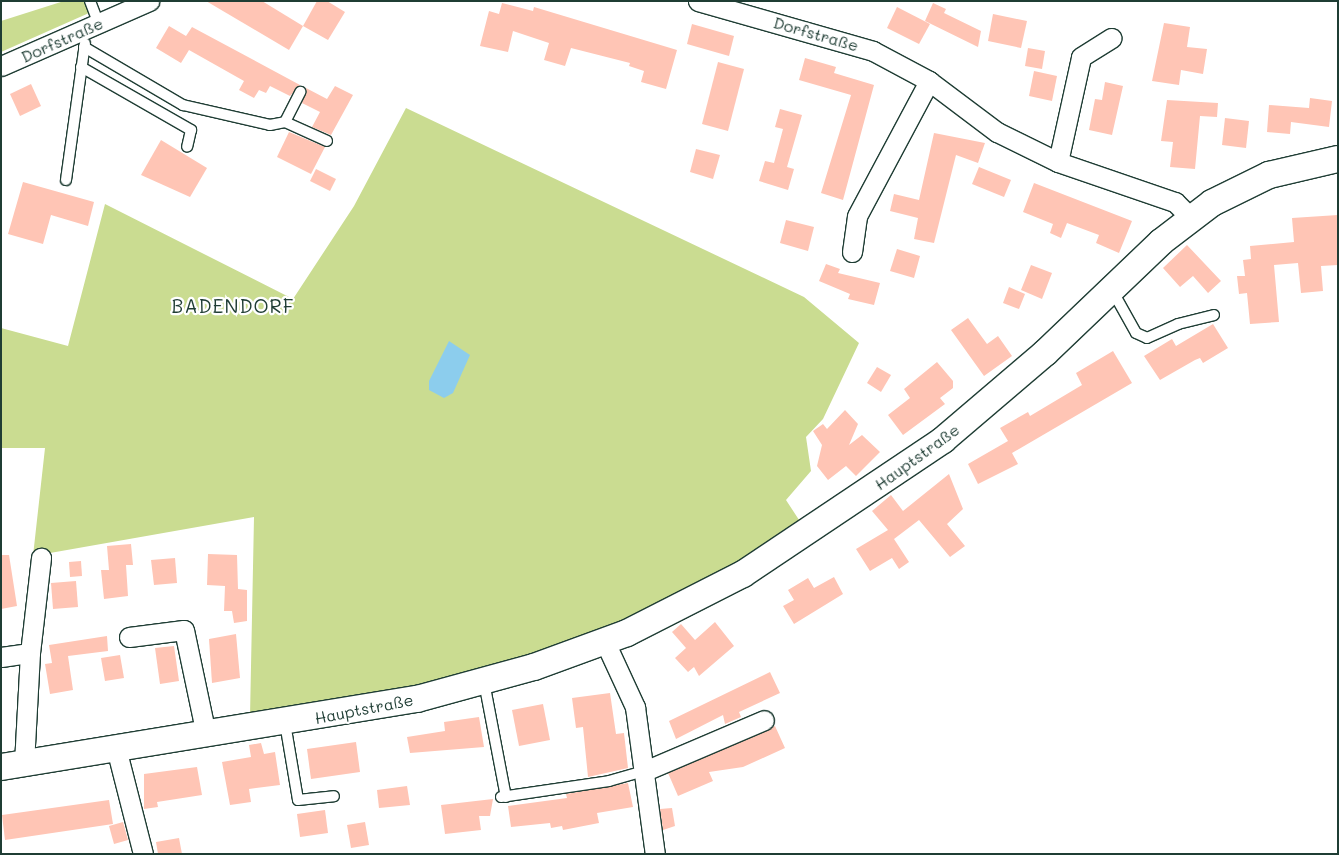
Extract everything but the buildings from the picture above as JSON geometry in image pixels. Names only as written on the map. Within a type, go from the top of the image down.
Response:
[{"type":"main road","name":"Hauptstraße","points":[[12,766],[206,734],[285,724],[417,699],[484,681],[605,642],[744,574],[943,440],[1045,353],[1110,287],[1192,219],[1251,182],[1298,166],[1338,158]]},
{"type":"street","name":"Dorfstraße","points":[[1,66],[90,33],[149,1]]},
{"type":"street","name":"Dorfstraße","points":[[698,1],[846,41],[929,81],[997,132],[1058,162],[1161,196],[1181,206],[1192,219]]},
{"type":"street","points":[[1058,162],[1081,57],[1112,38]]},
{"type":"street","points":[[852,252],[857,216],[929,81]]},
{"type":"street","points":[[12,766],[30,653],[41,558]]},
{"type":"street","points":[[128,637],[184,630],[206,734]]},
{"type":"street","points":[[605,642],[635,707],[646,770],[655,854]]},
{"type":"street","points":[[1,657],[30,653]]},
{"type":"street","points":[[646,770],[764,720]]},
{"type":"street","points":[[116,748],[143,854]]},
{"type":"lane","points":[[66,180],[81,67],[90,33],[90,1]]},
{"type":"lane","points":[[90,33],[183,105],[270,125],[285,122],[327,141]]},
{"type":"lane","points":[[81,67],[191,130],[187,147]]},
{"type":"lane","points":[[285,122],[300,92]]},
{"type":"lane","points":[[1110,287],[1136,333],[1147,338],[1178,324],[1214,315]]},
{"type":"lane","points":[[484,681],[504,797],[609,781],[646,770]]},
{"type":"lane","points":[[285,724],[298,800],[334,796]]},
{"type":"green space","points":[[64,1],[85,1],[89,13],[1,52],[1,21]]},
{"type":"green space","points":[[406,108],[804,297],[859,343],[823,419],[806,437],[811,471],[786,500],[803,526],[738,565],[623,623],[531,657],[415,689],[250,716],[254,517],[33,556],[45,448],[1,448],[1,328],[68,346],[105,204],[293,299],[354,206]]},
{"type":"water","points":[[449,341],[470,355],[453,393],[444,398],[429,390],[429,381]]},
{"type":"district","name":"BADENDORF","points":[[233,306]]}]
